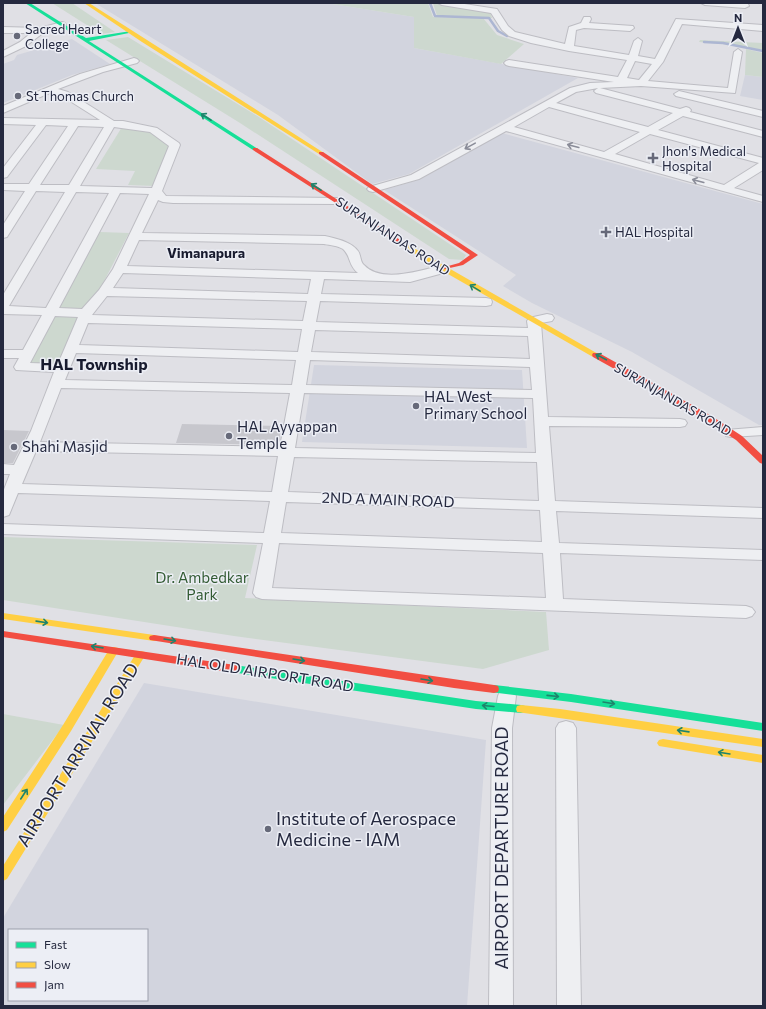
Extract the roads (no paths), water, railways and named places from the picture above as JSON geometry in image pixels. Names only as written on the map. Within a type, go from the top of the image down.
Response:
[{"type":"main road","name":"SURANJANDAS ROAD","points":[[28,3],[337,201],[448,267],[538,324],[582,336]]},
{"type":"main road","name":"SURANJANDAS ROAD","points":[[40,3],[134,61],[448,267],[538,324],[647,382],[707,417],[747,431],[739,438],[763,461]]},
{"type":"main road","points":[[86,3],[129,32],[265,116],[373,189],[475,255],[461,264],[448,267]]},
{"type":"main road","points":[[85,40],[129,32]]},
{"type":"main road","name":"HAL OLD AIRPORT ROAD","points":[[3,616],[134,634],[506,699],[527,710],[560,713],[763,743]]},
{"type":"main road","name":"HAL OLD AIRPORT ROAD","points":[[3,634],[433,698],[506,699]]},
{"type":"main road","name":"AIRPORT ARRIVAL ROAD","points":[[3,827],[67,728],[114,650]]},
{"type":"main road","name":"AIRPORT ARRIVAL ROAD","points":[[3,876],[141,654]]},
{"type":"main road","points":[[506,699],[546,686]]},
{"type":"main road","points":[[506,699],[571,698],[763,727]]},
{"type":"main road","points":[[527,710],[563,726]]},
{"type":"main road","points":[[652,742],[763,759]]},
{"type":"street","points":[[442,3],[494,7],[506,28],[511,33],[531,40],[570,43]]},
{"type":"street","points":[[705,3],[745,4],[736,26]]},
{"type":"street","points":[[644,85],[648,76],[658,62],[679,21],[763,28]]},
{"type":"street","points":[[630,28],[585,22],[573,28],[570,43],[577,62],[586,75],[600,88],[763,134]]},
{"type":"street","points":[[3,54],[23,44],[40,32],[62,25]]},
{"type":"street","points":[[3,30],[40,32]]},
{"type":"street","points":[[674,30],[763,36]]},
{"type":"street","points":[[621,80],[633,57],[638,41]]},
{"type":"street","points":[[3,44],[23,44]]},
{"type":"street","points":[[373,189],[415,177],[573,90],[644,85],[732,91],[738,52]]},
{"type":"street","points":[[509,63],[577,62],[633,57],[658,62]]},
{"type":"street","points":[[3,110],[81,77],[123,63],[134,61]]},
{"type":"street","points":[[586,75],[644,85],[763,114]]},
{"type":"street","points":[[58,92],[65,94],[111,123]]},
{"type":"street","points":[[606,155],[703,100]]},
{"type":"street","points":[[547,104],[649,131],[763,165]]},
{"type":"street","points":[[3,121],[111,123],[153,130],[174,145],[156,192],[119,269],[104,292],[85,316],[38,431],[19,470],[3,512]]},
{"type":"street","points":[[3,175],[8,163],[44,122]]},
{"type":"street","points":[[3,234],[75,122]]},
{"type":"street","points":[[3,306],[111,123]]},
{"type":"street","points":[[504,127],[763,199]]},
{"type":"street","points":[[726,188],[763,165]]},
{"type":"street","points":[[3,187],[73,188],[156,192],[163,199],[173,200],[337,201]]},
{"type":"street","points":[[63,368],[21,367],[116,190]]},
{"type":"street","points":[[135,236],[325,240],[346,246],[353,253],[357,266],[370,276]]},
{"type":"street","points":[[119,269],[410,278],[448,267]]},
{"type":"street","points":[[318,275],[262,593],[746,612]]},
{"type":"street","points":[[104,292],[486,302]]},
{"type":"street","points":[[3,310],[50,312],[85,316],[309,325],[538,324],[537,363],[555,605]]},
{"type":"street","points":[[71,349],[537,363]]},
{"type":"street","points":[[3,354],[27,354]]},
{"type":"street","points":[[56,384],[539,394]]},
{"type":"street","points":[[541,421],[680,423]]},
{"type":"street","points":[[30,446],[544,458]]},
{"type":"street","points":[[3,469],[19,470]]},
{"type":"street","name":"2ND A MAIN ROAD","points":[[13,488],[763,513]]},
{"type":"street","points":[[3,529],[763,555]]},
{"type":"street","name":"AIRPORT DEPARTURE ROAD","points":[[501,1006],[502,728],[506,699]]},
{"type":"street","points":[[563,726],[569,1006]]},
{"type":"waterway","points":[[430,3],[435,16],[489,18],[498,31],[507,36]]},
{"type":"waterway","points":[[704,42],[723,43],[763,51]]},
{"type":"place","name":"Sacred Heart College","points":[[17,36]]},
{"type":"place","name":"St Thomas Church","points":[[18,96]]},
{"type":"place","name":"Jhon's Medical Hospital","points":[[653,158]]},
{"type":"place","name":"HAL Hospital","points":[[606,232]]},
{"type":"place","name":"HAL West Primary School","points":[[416,406]]},
{"type":"place","name":"HAL Ayyappan Temple","points":[[229,436]]},
{"type":"place","name":"Shahi Masjid","points":[[14,447]]},
{"type":"place","name":"Institute of Aerospace Medicine - IAM","points":[[268,829]]},
{"type":"district","name":"Vimanapura","points":[[206,253]]},
{"type":"district","name":"HAL Township","points":[[94,364]]},
{"type":"park label","name":"Dr. Ambedkar Park","points":[[202,586]]}]
